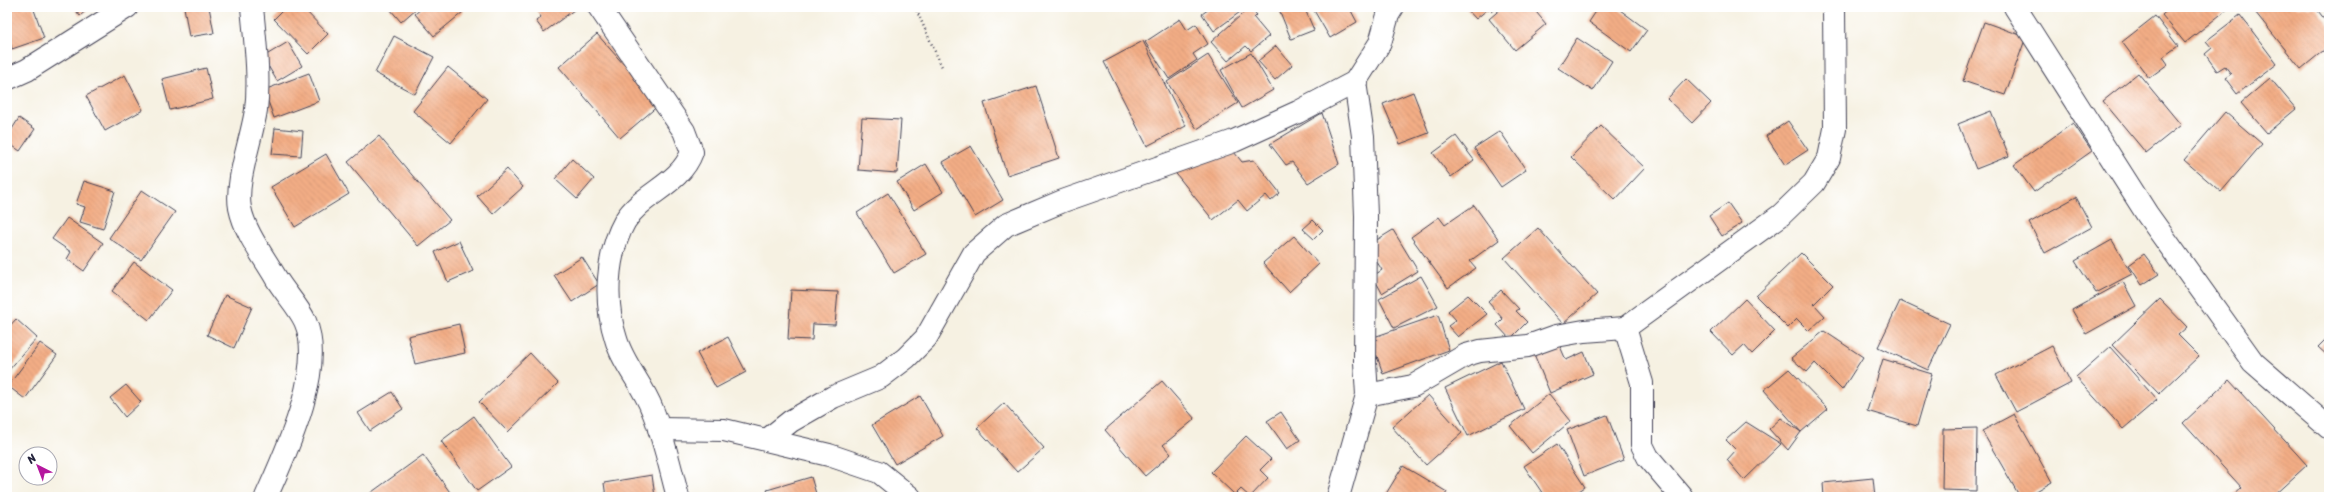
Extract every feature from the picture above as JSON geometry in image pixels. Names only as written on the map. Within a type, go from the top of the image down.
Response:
[{"type":"street","points":[[7,79],[27,70],[127,7]]},
{"type":"street","points":[[252,7],[256,61],[256,108],[239,188],[240,209],[249,231],[283,290],[305,320],[312,344],[311,369],[288,446],[266,497]]},
{"type":"street","points":[[599,7],[684,131],[692,152],[687,166],[642,203],[626,221],[614,250],[607,296],[616,340],[652,408],[660,429],[678,497]]},
{"type":"street","points":[[767,440],[791,421],[833,397],[881,377],[906,358],[926,338],[974,253],[1006,225],[1063,201],[1234,141],[1298,112],[1355,82],[1380,43],[1388,15],[1394,7]]},
{"type":"street","points":[[1367,394],[1413,386],[1466,355],[1480,351],[1528,346],[1556,336],[1584,331],[1625,328],[1781,215],[1814,183],[1828,158],[1835,129],[1834,7]]},
{"type":"street","points":[[2015,7],[2147,214],[2253,362],[2329,428]]},
{"type":"street","points":[[1338,497],[1367,394],[1364,362],[1366,216],[1364,150],[1355,82]]},
{"type":"street","points":[[1625,328],[1642,383],[1642,445],[1648,457],[1682,497]]},
{"type":"street","points":[[660,429],[724,430],[829,455],[879,472],[910,497]]},
{"type":"path","points":[[915,7],[942,67]]},
{"type":"building","points":[[7,7],[33,7],[44,38],[12,49],[7,32]]},
{"type":"building","points":[[73,7],[90,7],[80,16]]},
{"type":"building","points":[[184,7],[209,7],[214,33],[189,37]]},
{"type":"building","points":[[286,7],[302,7],[328,34],[308,54],[274,19]]},
{"type":"building","points":[[393,7],[418,7],[401,22],[390,9]]},
{"type":"building","points":[[423,7],[459,7],[463,12],[434,36],[415,14]]},
{"type":"building","points":[[534,7],[578,7],[544,32],[536,21],[541,17]]},
{"type":"building","points":[[1212,7],[1247,7],[1214,31],[1202,14]]},
{"type":"building","points":[[1250,7],[1257,15],[1254,18],[1269,36],[1251,51],[1246,46],[1228,61],[1211,42]]},
{"type":"building","points":[[1278,7],[1304,7],[1314,30],[1291,39]]},
{"type":"building","points":[[1312,7],[1349,7],[1357,22],[1330,38]]},
{"type":"building","points":[[1465,7],[1497,7],[1491,12],[1488,9],[1476,19]]},
{"type":"building","points":[[1503,7],[1532,7],[1546,24],[1515,50],[1489,19]]},
{"type":"building","points":[[1599,7],[1616,7],[1647,30],[1631,52],[1589,22]]},
{"type":"building","points":[[2171,7],[2230,7],[2185,43],[2162,15]]},
{"type":"building","points":[[2251,7],[2315,7],[2329,25],[2329,46],[2301,69]]},
{"type":"building","points":[[2240,15],[2277,64],[2237,94],[2225,78],[2231,74],[2225,66],[2217,71],[2205,54],[2212,48],[2206,41]]},
{"type":"building","points":[[2155,16],[2178,46],[2163,57],[2168,64],[2149,78],[2122,42]]},
{"type":"building","points":[[1180,19],[1187,30],[1196,24],[1208,44],[1193,54],[1197,60],[1169,79],[1145,42]]},
{"type":"building","points":[[1984,22],[2026,37],[2005,95],[1963,81]]},
{"type":"building","points":[[597,34],[659,105],[620,138],[559,67]]},
{"type":"building","points":[[394,36],[434,57],[415,94],[375,73]]},
{"type":"building","points":[[1577,38],[1612,61],[1593,91],[1558,68]]},
{"type":"building","points":[[1143,41],[1186,126],[1147,146],[1104,62]]},
{"type":"building","points":[[288,42],[302,66],[277,81],[263,57]]},
{"type":"building","points":[[1276,46],[1292,65],[1275,80],[1258,61]]},
{"type":"building","points":[[1251,53],[1273,90],[1242,108],[1221,70]]},
{"type":"building","points":[[1208,55],[1238,103],[1197,129],[1167,82]]},
{"type":"building","points":[[448,67],[487,99],[451,143],[413,111]]},
{"type":"building","points":[[206,68],[213,99],[170,110],[162,79]]},
{"type":"building","points":[[309,73],[319,101],[274,118],[264,90]]},
{"type":"building","points":[[2138,73],[2181,125],[2146,153],[2103,101]]},
{"type":"building","points":[[125,75],[143,110],[105,131],[86,96]]},
{"type":"building","points":[[2270,78],[2296,109],[2267,133],[2241,103]]},
{"type":"building","points":[[1686,79],[1711,103],[1692,123],[1667,99]]},
{"type":"building","points":[[1036,86],[1059,158],[1007,175],[984,103]]},
{"type":"building","points":[[1413,92],[1429,133],[1400,144],[1383,104]]},
{"type":"building","points":[[1991,111],[2009,156],[1976,169],[1958,124]]},
{"type":"building","points":[[2225,112],[2262,144],[2221,192],[2184,160]]},
{"type":"building","points":[[1322,113],[1339,164],[1308,183],[1292,162],[1286,165],[1270,144]]},
{"type":"building","points":[[19,118],[35,129],[20,151],[7,142],[7,137]]},
{"type":"building","points":[[862,118],[901,120],[897,173],[858,170]]},
{"type":"building","points":[[1788,121],[1808,150],[1785,165],[1766,136]]},
{"type":"building","points":[[2073,123],[2092,151],[2034,192],[2014,165]]},
{"type":"building","points":[[1601,126],[1645,168],[1615,200],[1571,157]]},
{"type":"building","points":[[275,128],[303,131],[301,156],[272,154]]},
{"type":"building","points":[[1500,131],[1526,170],[1501,187],[1474,148]]},
{"type":"building","points":[[379,136],[450,220],[418,246],[348,162]]},
{"type":"building","points":[[1456,136],[1474,160],[1451,177],[1433,153]]},
{"type":"building","points":[[971,146],[1003,200],[975,217],[943,162]]},
{"type":"building","points":[[1230,147],[1242,162],[1254,160],[1280,193],[1271,201],[1266,195],[1247,211],[1238,200],[1213,220],[1173,170]]},
{"type":"building","points":[[326,154],[349,194],[295,227],[271,187]]},
{"type":"building","points":[[572,159],[594,179],[577,199],[555,179]]},
{"type":"building","points":[[926,164],[943,192],[914,210],[897,182]]},
{"type":"building","points":[[507,169],[523,187],[493,214],[477,196]]},
{"type":"building","points":[[84,181],[115,191],[103,229],[80,222],[85,207],[76,204]]},
{"type":"building","points":[[142,190],[175,212],[141,260],[109,238]]},
{"type":"building","points":[[888,193],[926,254],[894,273],[857,213]]},
{"type":"building","points":[[2076,197],[2092,227],[2045,253],[2029,223]]},
{"type":"building","points":[[1728,203],[1742,223],[1722,236],[1709,216]]},
{"type":"building","points":[[1474,205],[1499,240],[1470,261],[1476,268],[1448,288],[1411,237],[1439,217],[1445,225]]},
{"type":"building","points":[[67,218],[103,243],[84,271],[67,259],[71,252],[52,239]]},
{"type":"building","points":[[1313,220],[1323,230],[1314,239],[1303,229]]},
{"type":"building","points":[[1538,228],[1597,294],[1563,324],[1504,258]]},
{"type":"building","points":[[1393,230],[1418,271],[1382,293],[1373,276],[1382,270],[1367,246]]},
{"type":"building","points":[[1294,236],[1319,264],[1289,292],[1263,263]]},
{"type":"building","points":[[2112,240],[2132,274],[2096,293],[2075,261]]},
{"type":"building","points":[[459,241],[473,271],[448,282],[435,252]]},
{"type":"building","points":[[1801,253],[1833,285],[1814,304],[1825,316],[1809,331],[1797,319],[1788,328],[1756,296]]},
{"type":"building","points":[[2144,254],[2159,274],[2142,285],[2129,265]]},
{"type":"building","points":[[582,257],[599,284],[572,302],[554,275]]},
{"type":"building","points":[[134,262],[172,290],[149,320],[112,291]]},
{"type":"building","points":[[1421,276],[1438,306],[1394,328],[1379,299]]},
{"type":"building","points":[[2123,282],[2136,306],[2086,334],[2072,310]]},
{"type":"building","points":[[791,290],[838,292],[835,325],[813,324],[812,340],[788,339]]},
{"type":"building","points":[[1501,290],[1519,309],[1516,311],[1527,322],[1510,339],[1497,325],[1503,319],[1488,302]]},
{"type":"building","points":[[225,295],[252,307],[234,348],[207,335]]},
{"type":"building","points":[[1468,295],[1487,314],[1458,337],[1448,326],[1456,320],[1448,311]]},
{"type":"building","points":[[1745,299],[1775,331],[1752,354],[1744,345],[1733,355],[1711,332]]},
{"type":"building","points":[[2160,299],[2187,327],[2178,335],[2199,356],[2159,394],[2112,345]]},
{"type":"building","points":[[1900,301],[1950,324],[1928,370],[1878,347]]},
{"type":"building","points":[[1438,315],[1449,350],[1383,374],[1371,338]]},
{"type":"building","points":[[16,319],[37,338],[7,372],[7,329]]},
{"type":"building","points":[[459,324],[465,353],[415,364],[408,336]]},
{"type":"building","points":[[1824,331],[1863,357],[1842,390],[1815,363],[1807,372],[1791,358]]},
{"type":"building","points":[[2329,336],[2329,357],[2318,347]]},
{"type":"building","points":[[728,337],[746,372],[716,388],[697,353]]},
{"type":"building","points":[[40,343],[57,355],[25,399],[8,386]]},
{"type":"building","points":[[1559,344],[1566,360],[1584,352],[1593,374],[1550,393],[1534,354]]},
{"type":"building","points":[[2052,346],[2071,383],[2016,412],[1996,375]]},
{"type":"building","points":[[2110,347],[2157,400],[2123,429],[2076,377]]},
{"type":"building","points":[[530,353],[558,383],[508,432],[479,402]]},
{"type":"building","points":[[1883,359],[1932,374],[1917,426],[1867,411]]},
{"type":"building","points":[[1501,361],[1524,409],[1468,436],[1445,388]]},
{"type":"building","points":[[1789,369],[1828,409],[1801,432],[1764,390]]},
{"type":"building","points":[[2229,380],[2307,465],[2272,497],[2232,497],[2242,488],[2183,423]]},
{"type":"building","points":[[1162,381],[1195,419],[1163,445],[1171,454],[1145,476],[1105,430]]},
{"type":"building","points":[[126,385],[141,402],[125,417],[110,398]]},
{"type":"building","points":[[392,392],[403,409],[370,431],[358,413]]},
{"type":"building","points":[[1549,394],[1571,421],[1532,453],[1510,426]]},
{"type":"building","points":[[1428,395],[1462,433],[1426,465],[1392,427]]},
{"type":"building","points":[[920,396],[943,436],[895,464],[872,425]]},
{"type":"building","points":[[1004,403],[1044,448],[1017,472],[977,428]]},
{"type":"building","points":[[1281,412],[1300,440],[1287,449],[1267,421]]},
{"type":"building","points":[[2014,414],[2052,482],[2026,497],[2020,497],[1982,431]]},
{"type":"building","points":[[1607,415],[1624,460],[1584,476],[1567,430]]},
{"type":"building","points":[[474,416],[511,467],[477,491],[441,441]]},
{"type":"building","points":[[1781,418],[1801,432],[1788,450],[1769,429]]},
{"type":"building","points":[[1746,422],[1781,444],[1744,480],[1727,460],[1736,450],[1726,440]]},
{"type":"building","points":[[1977,428],[1976,491],[1942,490],[1943,429]]},
{"type":"building","points":[[1246,436],[1271,459],[1260,470],[1268,478],[1250,497],[1241,489],[1235,495],[1211,472]]},
{"type":"building","points":[[1557,444],[1585,487],[1570,497],[1545,497],[1524,466]]},
{"type":"building","points":[[423,455],[452,495],[448,497],[365,497]]},
{"type":"building","points":[[1403,466],[1447,492],[1444,497],[1384,497]]},
{"type":"building","points":[[652,475],[655,497],[606,497],[604,483]]},
{"type":"building","points":[[811,477],[817,497],[770,497],[767,490]]},
{"type":"building","points":[[1873,478],[1875,497],[1824,497],[1823,483]]}]
